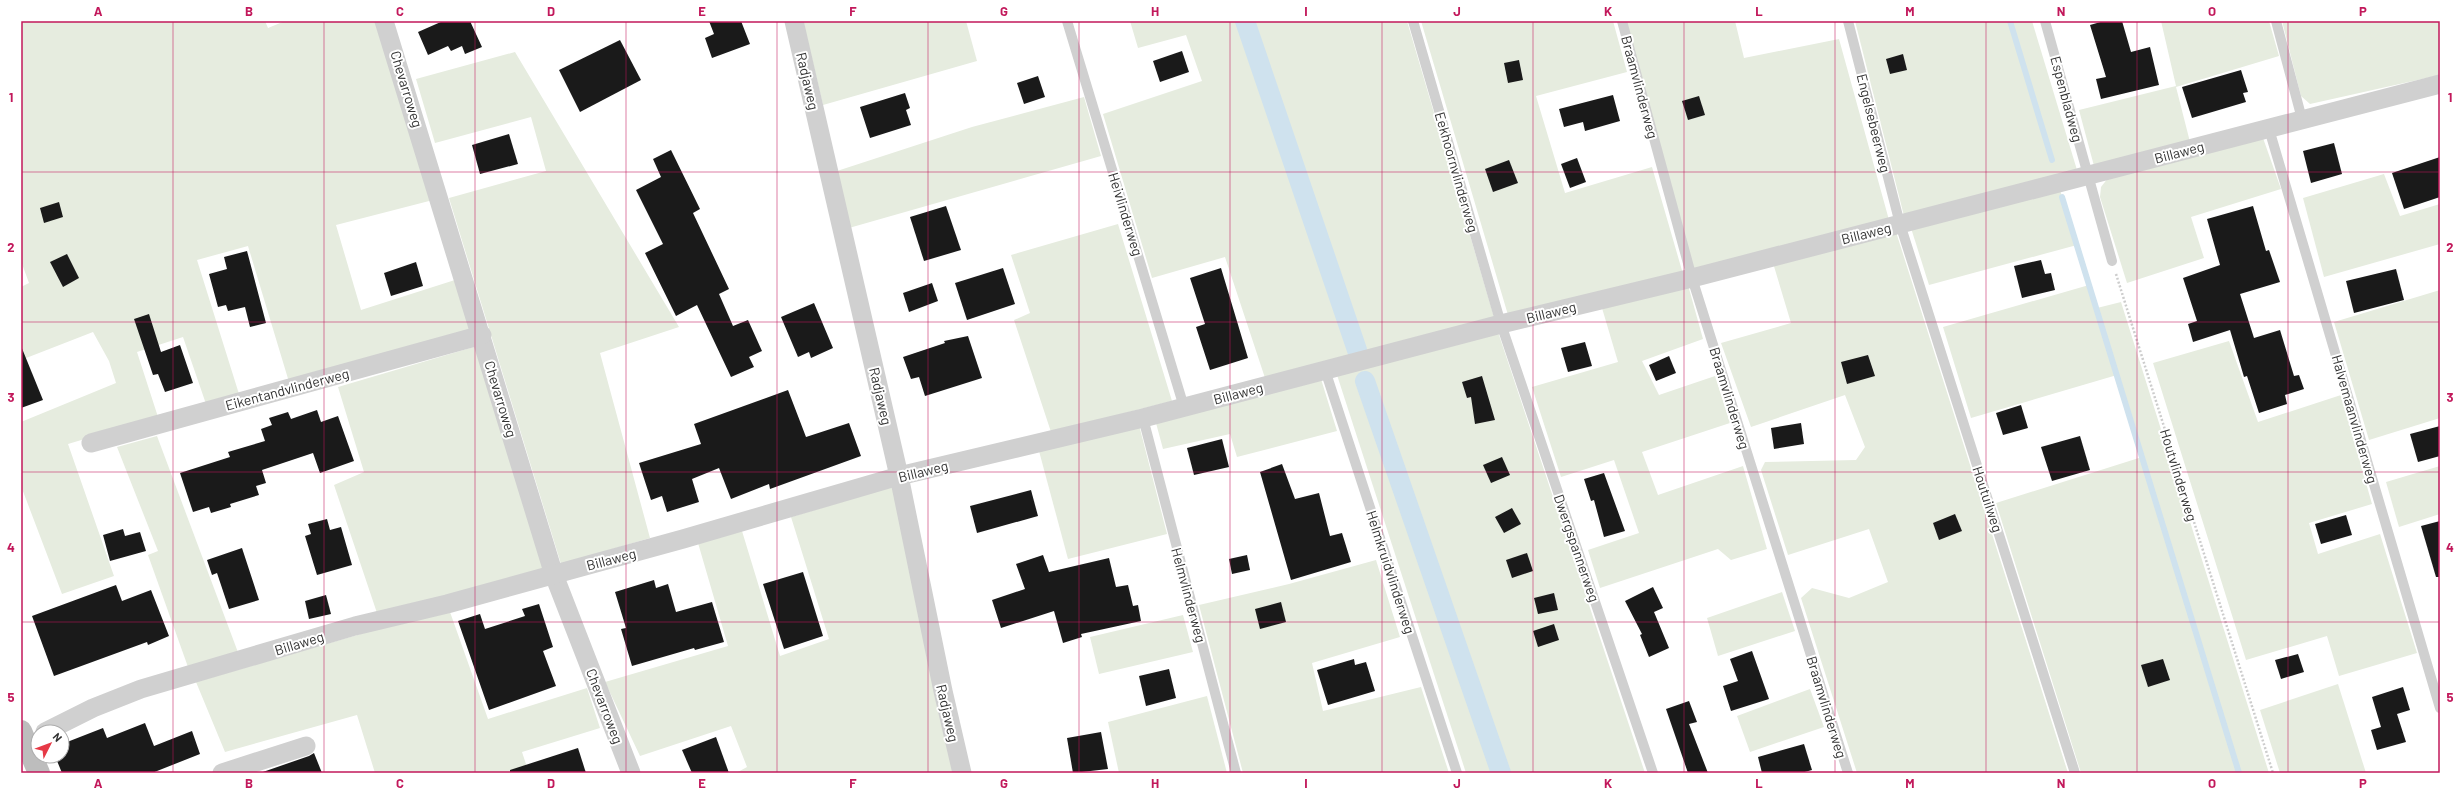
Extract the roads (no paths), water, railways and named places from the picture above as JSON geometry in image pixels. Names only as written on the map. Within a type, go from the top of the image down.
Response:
[{"type":"street","name":"Chevarroweg","points":[[384,21],[482,335],[554,575],[630,773]]},
{"type":"street","name":"Radjaweg","points":[[794,21],[899,476],[943,691],[962,773]]},
{"type":"street","name":"Billaweg","points":[[61,724],[93,708],[141,690],[355,626],[554,575],[824,500],[899,476],[1143,418],[1501,324],[1692,278],[2440,84]]},
{"type":"street","name":"Eikentandvlinderweg","points":[[91,443],[482,335]]},
{"type":"street","points":[[28,736],[39,773]]},
{"type":"street","points":[[222,773],[306,746]]},
{"type":"lane","name":"Heivlinderweg","points":[[1067,21],[1184,407]]},
{"type":"lane","name":"Eekhoornvlinderweg","points":[[1412,21],[1501,324]]},
{"type":"lane","name":"Braamvlinderweg","points":[[1622,21],[1692,278],[1848,773]]},
{"type":"lane","name":"Engelsebeerweg","points":[[1848,21],[1900,224]]},
{"type":"lane","name":"Espenbladweg","points":[[2046,21],[2088,176]]},
{"type":"lane","points":[[2276,21],[2302,119]]},
{"type":"lane","name":"Halvemaanvlinderweg","points":[[2269,129],[2440,708]]},
{"type":"lane","points":[[2088,176],[2112,260]]},
{"type":"lane","name":"Houtuilweg","points":[[1900,224],[2075,773]]},
{"type":"lane","name":"Dwergspannerweg","points":[[1501,324],[1652,773]]},
{"type":"lane","name":"Helmkruidvlinderweg","points":[[1324,370],[1457,773]]},
{"type":"lane","name":"Helmvlinderweg","points":[[1143,418],[1236,773]]},
{"type":"waterway","points":[[1245,21],[1357,350]]},
{"type":"waterway","points":[[2010,21],[2052,160]]},
{"type":"waterway","points":[[2062,197],[2239,773]]},
{"type":"waterway","points":[[1365,381],[1501,773]]}]
